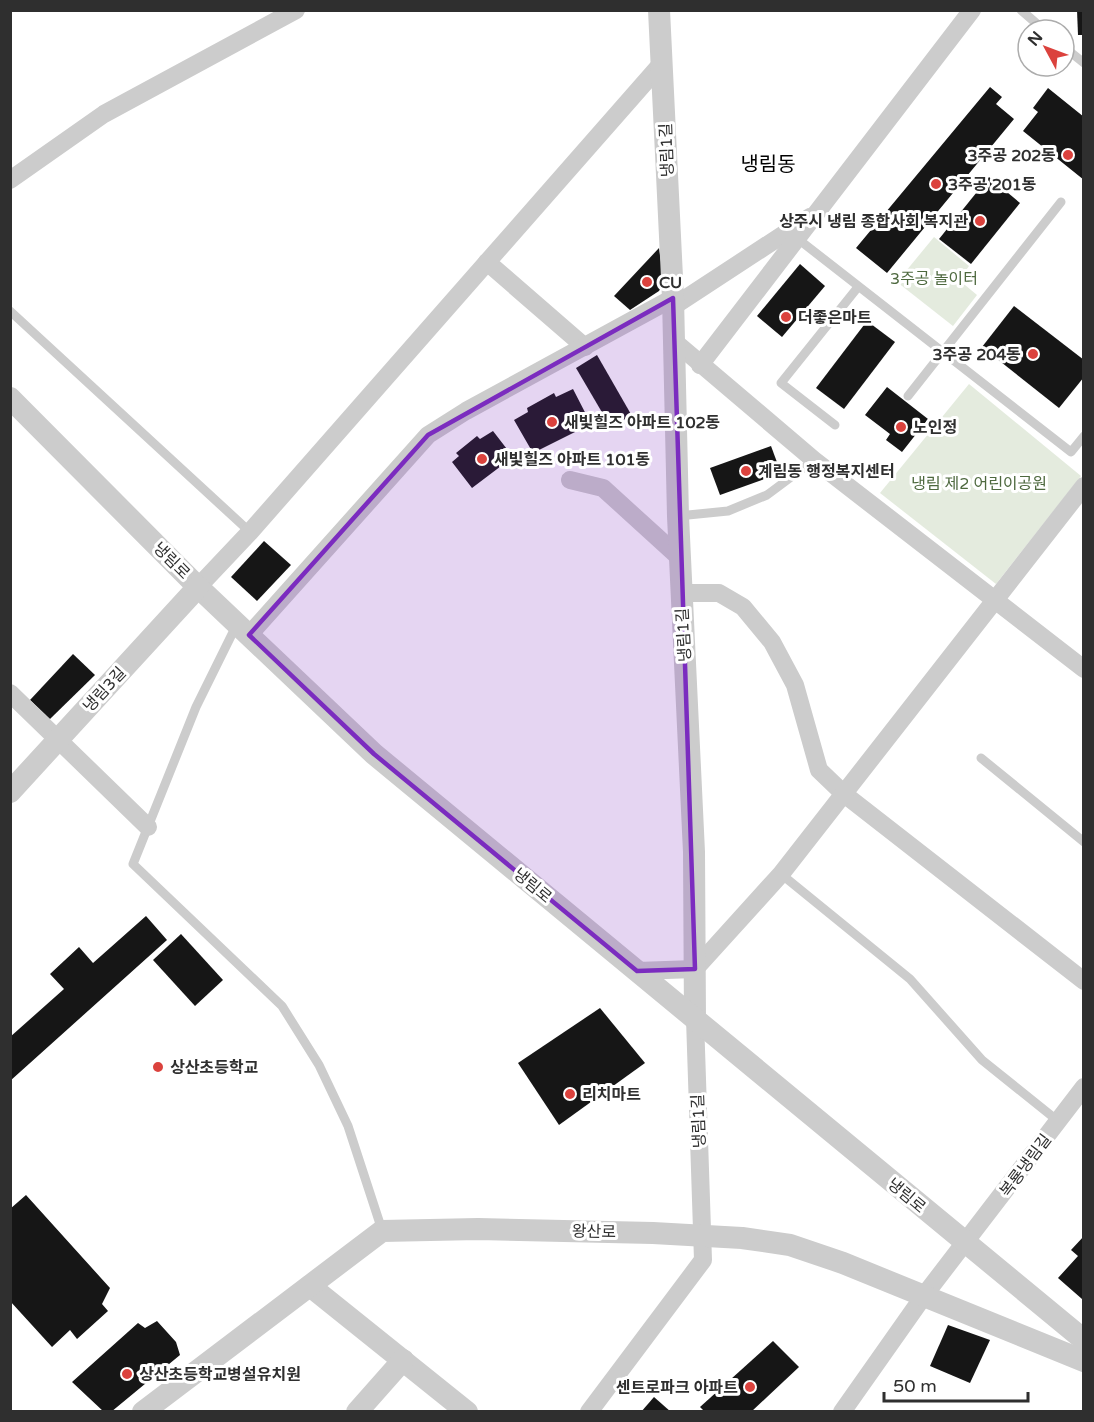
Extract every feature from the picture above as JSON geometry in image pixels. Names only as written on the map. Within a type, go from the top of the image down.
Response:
[{"type":"street","points":[[10,180],[104,114],[296,10]]},
{"type":"street","name":"냉림1길","points":[[589,1412],[703,1260],[695,1019],[694,852],[681,593],[675,342],[659,10]]},
{"type":"street","points":[[700,365],[972,10]]},
{"type":"street","points":[[198,586],[250,532],[662,63]]},
{"type":"street","points":[[243,630],[428,435],[466,411],[585,346],[673,302],[819,211]]},
{"type":"street","points":[[488,262],[585,346]]},
{"type":"street","points":[[675,342],[814,460],[1083,669]]},
{"type":"street","name":"냉림로","points":[[10,398],[198,586],[374,754],[1044,1308],[1083,1354]]},
{"type":"street","points":[[570,480],[603,488],[680,558]]},
{"type":"street","points":[[637,971],[695,969],[781,874],[1083,486]]},
{"type":"street","name":"냉림3길","points":[[10,792],[198,586]]},
{"type":"street","points":[[681,593],[719,593],[743,607],[772,642],[795,685],[819,770],[844,794],[1083,981]]},
{"type":"street","points":[[10,693],[148,827]]},
{"type":"street","name":"복룡냉림길","points":[[842,1412],[923,1297],[967,1244],[1083,1087]]},
{"type":"street","name":"왕산로","points":[[382,1231],[489,1229],[701,1236],[742,1238],[789,1245],[843,1263],[923,1297],[1083,1354]]},
{"type":"street","points":[[142,1412],[382,1231]]},
{"type":"street","points":[[310,1286],[467,1412]]},
{"type":"street","points":[[357,1412],[403,1360]]},
{"type":"lane","points":[[909,396],[1061,202]]},
{"type":"lane","points":[[798,239],[941,353],[1071,452],[1083,436]]},
{"type":"lane","points":[[835,425],[781,383],[858,287]]},
{"type":"lane","points":[[10,311],[250,532]]},
{"type":"lane","points":[[678,516],[728,511],[738,507],[767,495],[814,460]]},
{"type":"lane","points":[[243,630],[196,707],[133,864],[282,1006],[319,1065],[348,1126],[382,1231]]},
{"type":"lane","points":[[981,758],[1083,842]]},
{"type":"lane","points":[[781,874],[910,979],[982,1060],[1058,1121]]},
{"type":"highlighted area","points":[[673,298],[695,969],[637,971],[374,754],[249,635],[428,435]]},
{"type":"green space","name":"3주공 놀이터","points":[[934,237],[969,266],[959,280],[977,295],[953,326],[897,282]]},
{"type":"green space","name":"냉림 제2 어린이공원","points":[[969,384],[1081,476],[996,584],[880,493]]},
{"type":"building","points":[[1077,10],[1084,10],[1084,35],[1078,35]]},
{"type":"building","name":"3주공 201동","points":[[990,87],[1002,97],[996,104],[1014,119],[887,273],[856,248]]},
{"type":"building","name":"3주공 202동","points":[[1048,88],[1084,117],[1084,180],[1023,131],[1038,112],[1033,108]]},
{"type":"building","name":"상주시 냉림 종합사회 복지관","points":[[989,177],[1020,203],[971,264],[939,239]]},
{"type":"building","points":[[659,248],[664,282],[659,291],[630,310],[614,296]]},
{"type":"building","points":[[800,264],[825,286],[782,337],[757,316]]},
{"type":"building","name":"3주공 204동","points":[[1014,306],[1084,360],[1084,377],[1059,408],[982,347]]},
{"type":"building","points":[[867,321],[895,342],[844,409],[816,388]]},
{"type":"building","points":[[597,355],[632,416],[610,426],[576,368]]},
{"type":"building","name":"노인정","points":[[887,387],[928,419],[902,452],[886,440],[890,434],[865,415]]},
{"type":"building","name":"새빛힐즈 아파트 102동","points":[[573,389],[591,424],[533,453],[514,420],[528,412],[527,408],[554,393],[556,397]]},
{"type":"building","name":"새빛힐즈 아파트 101동","points":[[493,431],[513,457],[472,488],[452,462],[459,456],[456,453],[477,436],[480,439]]},
{"type":"building","name":"계림동 행정복지센터","points":[[771,446],[781,473],[720,495],[710,468]]},
{"type":"building","points":[[264,541],[291,565],[257,601],[231,577]]},
{"type":"building","points":[[73,654],[95,675],[50,719],[30,700]]},
{"type":"building","points":[[146,916],[167,940],[10,1081],[10,1037],[64,989],[50,974],[79,947],[93,963]]},
{"type":"building","points":[[181,934],[223,980],[195,1006],[153,960]]},
{"type":"building","name":"리치마트","points":[[600,1008],[645,1063],[559,1125],[518,1063]]},
{"type":"building","points":[[26,1195],[110,1288],[102,1304],[108,1311],[77,1339],[70,1330],[52,1347],[10,1301],[10,1209]]},
{"type":"building","points":[[1084,1236],[1084,1298],[1082,1299],[1058,1278],[1078,1256],[1071,1250]]},
{"type":"building","points":[[157,1321],[176,1342],[180,1355],[111,1412],[104,1412],[72,1382],[138,1323],[145,1328]]},
{"type":"building","points":[[948,1325],[990,1340],[970,1383],[930,1366]]},
{"type":"building","name":"센트로파크 아파트","points":[[773,1341],[799,1367],[751,1412],[705,1412],[700,1407]]},
{"type":"building","points":[[654,1397],[671,1412],[641,1412]]},
{"type":"place","name":"3주공 202동","points":[[1068,155]]},
{"type":"place","name":"3주공 201동","points":[[936,184]]},
{"type":"place","name":"상주시 냉림 종합사회 복지관","points":[[980,221]]},
{"type":"place","name":"CU","points":[[647,282]]},
{"type":"place","name":"더좋은마트","points":[[786,317]]},
{"type":"place","name":"3주공 204동","points":[[1033,354]]},
{"type":"place","name":"새빛힐즈 아파트 102동","points":[[552,422]]},
{"type":"place","name":"노인정","points":[[901,427]]},
{"type":"place","name":"새빛힐즈 아파트 101동","points":[[482,459]]},
{"type":"place","name":"계림동 행정복지센터","points":[[746,471]]},
{"type":"place","name":"상산초등학교","points":[[158,1067]]},
{"type":"place","name":"리치마트","points":[[570,1094]]},
{"type":"place","name":"상산초등학교병설유치원","points":[[127,1374]]},
{"type":"place","name":"센트로파크 아파트","points":[[750,1387]]},
{"type":"district","name":"냉림동","points":[[768,164]]}]
